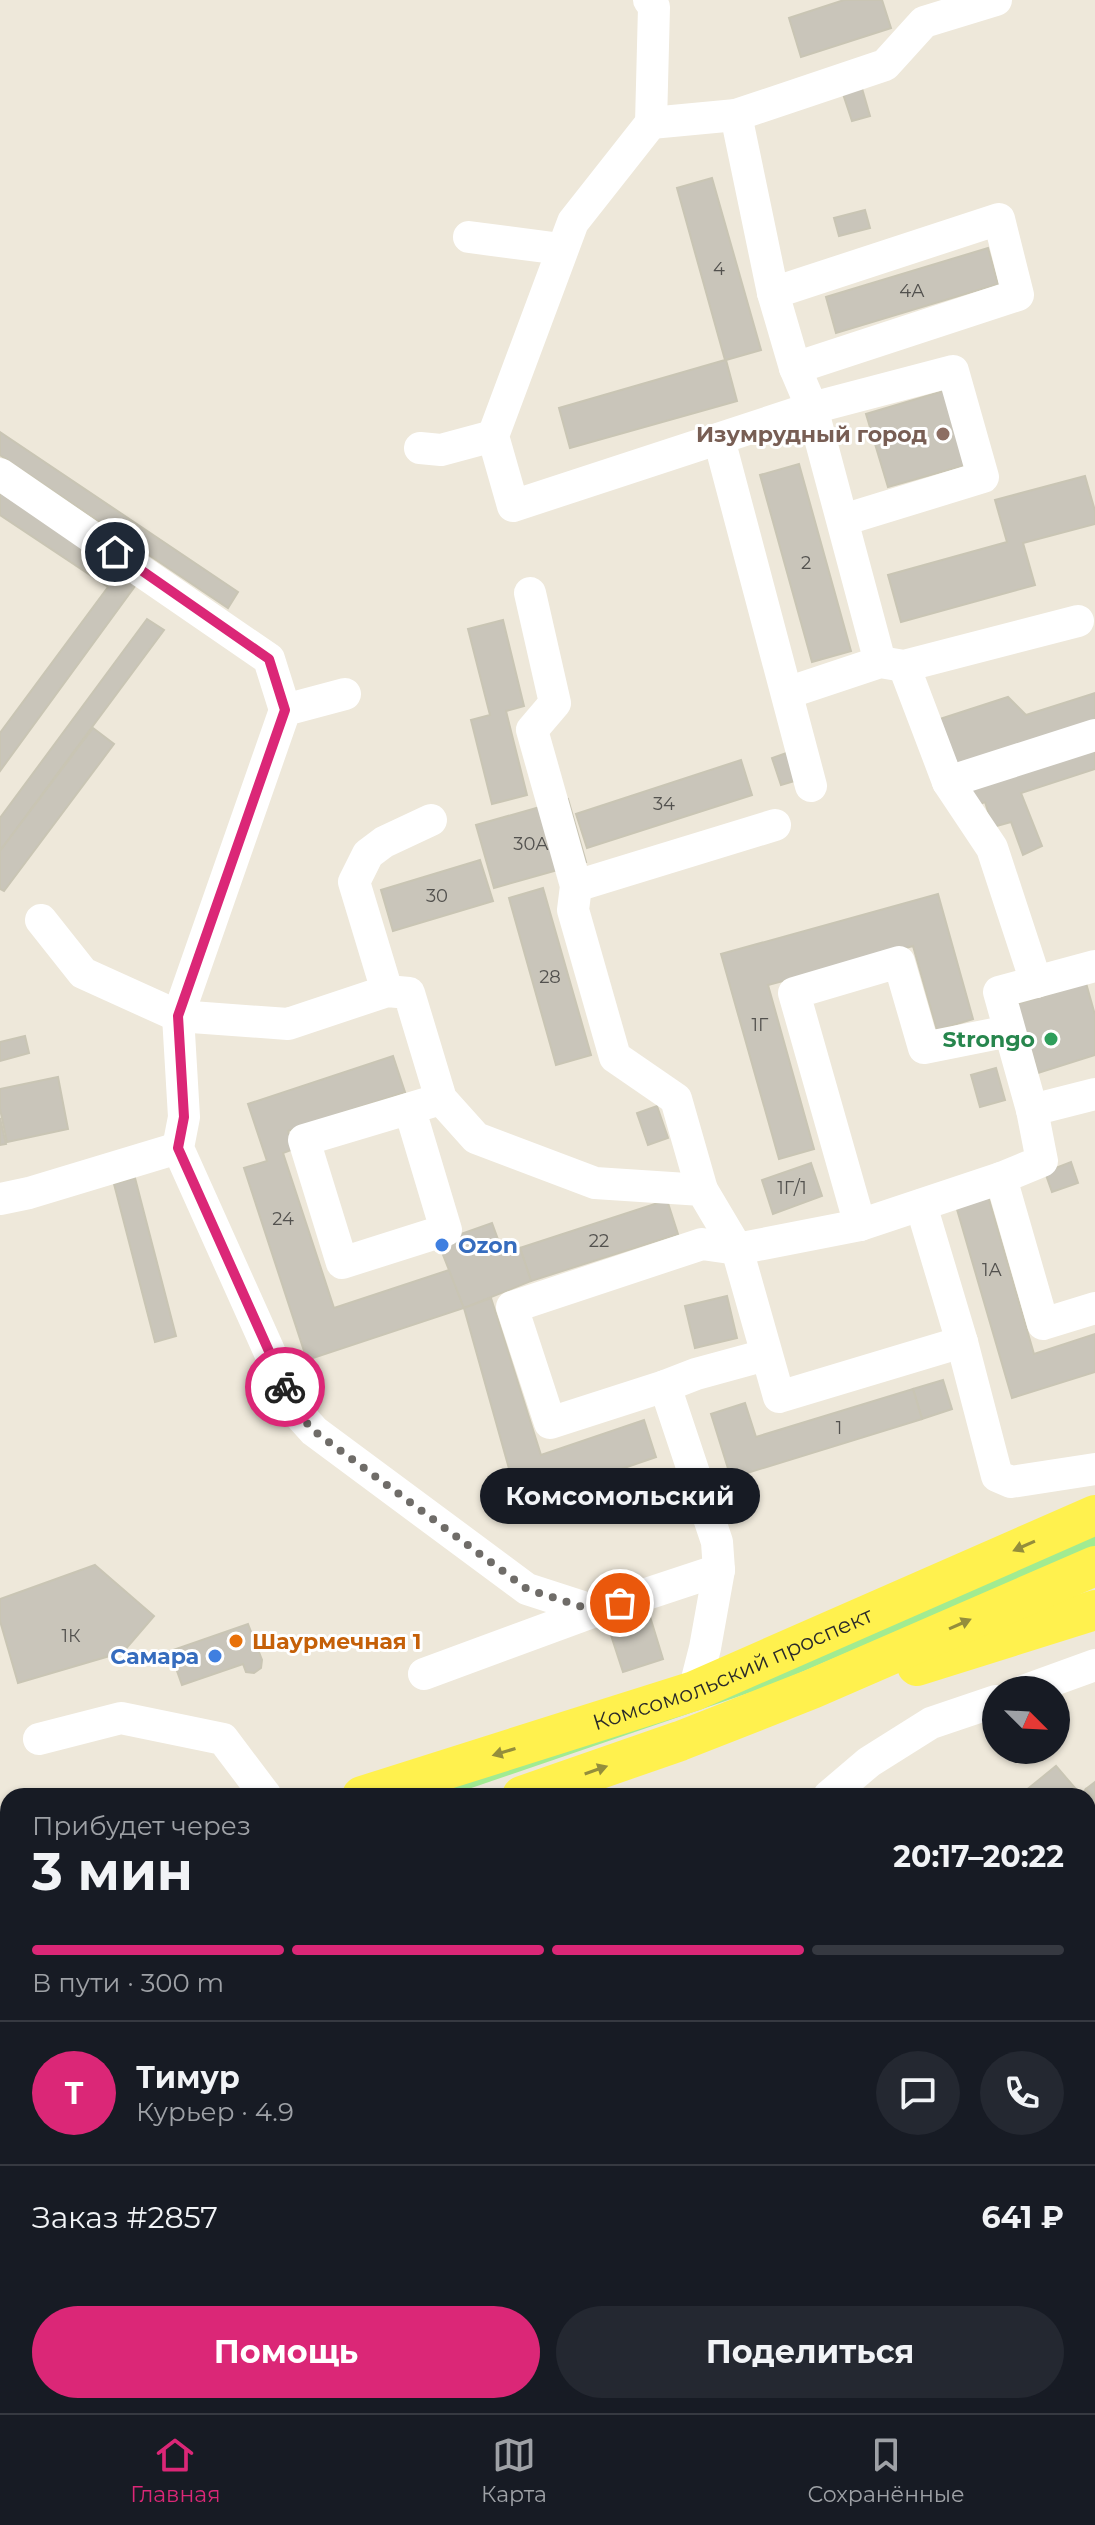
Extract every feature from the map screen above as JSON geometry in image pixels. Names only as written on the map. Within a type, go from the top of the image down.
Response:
[{"type":"main road","name":"Комсомольский проспект","points":[[387,1788],[694,1691],[1095,1515]]},
{"type":"main road","name":"Комсомольский проспект","points":[[545,1788],[680,1741],[812,1689],[1095,1566]]},
{"type":"main road","points":[[812,1689],[931,1663],[1095,1610]]},
{"type":"lane","points":[[651,123],[736,115],[885,65],[924,22],[996,0]]},
{"type":"lane","points":[[654,2],[651,123],[573,222],[493,436],[513,506],[812,408],[953,371],[983,477],[843,520]]},
{"type":"lane","points":[[736,115],[773,293],[795,368],[812,408],[843,520],[892,664],[948,782],[992,848],[1036,982]]},
{"type":"lane","points":[[773,293],[999,219],[1018,295],[795,368]]},
{"type":"lane","points":[[469,237],[561,249]]},
{"type":"lane","points":[[420,448],[441,450],[493,436]]},
{"type":"lane","points":[[719,439],[811,786]]},
{"type":"lane","points":[[0,474],[269,659],[285,710],[178,1016],[184,1117],[178,1148],[296,1411],[314,1431],[527,1589],[595,1611]]},
{"type":"lane","points":[[530,593],[555,703],[532,730],[576,886],[573,910],[615,1057],[676,1099],[702,1190],[737,1249],[779,1397],[962,1342]]},
{"type":"lane","points":[[787,693],[892,664],[1078,621]]},
{"type":"lane","points":[[285,710],[345,694]]},
{"type":"lane","points":[[948,782],[1095,735]]},
{"type":"lane","points":[[387,991],[354,882],[368,854],[384,842],[431,820]]},
{"type":"lane","points":[[576,886],[775,825]]},
{"type":"lane","points":[[41,920],[83,973],[178,1016],[288,1024],[387,991],[409,993],[441,1099],[476,1138],[595,1183],[702,1190]]},
{"type":"lane","points":[[860,1225],[794,993],[899,962],[924,1048],[1009,1031]]},
{"type":"lane","points":[[766,1355],[696,1374],[550,1423],[512,1307],[702,1244],[737,1249],[860,1225],[1001,1178],[1042,1161],[1032,1110],[999,992],[1095,966]]},
{"type":"lane","points":[[1032,1110],[1095,1094]]},
{"type":"lane","points":[[410,1110],[446,1230],[342,1263],[304,1140],[441,1099]]},
{"type":"lane","points":[[0,1199],[178,1148]]},
{"type":"lane","points":[[1001,1178],[1043,1324],[1095,1308]]},
{"type":"lane","points":[[921,1205],[962,1342],[997,1476],[1011,1482],[1095,1469]]},
{"type":"lane","points":[[665,1386],[717,1542],[719,1570],[694,1691]]},
{"type":"lane","points":[[424,1674],[595,1611],[719,1570]]},
{"type":"lane","points":[[1065,1676],[1095,1665]]},
{"type":"lane","points":[[838,1788],[869,1762],[931,1723],[982,1706]]},
{"type":"lane","points":[[39,1739],[121,1718],[223,1739],[260,1788]]},
{"type":"green space","points":[[1095,1533],[1095,1547],[769,1686],[471,1788],[442,1788]]},
{"type":"building","points":[[844,0],[882,0],[891,28],[801,57],[789,18]]},
{"type":"building","points":[[861,85],[870,116],[852,121],[842,91]]},
{"type":"building","points":[[712,178],[761,350],[726,360],[737,401],[570,448],[559,408],[725,360],[677,188]]},
{"type":"building","points":[[865,210],[870,228],[839,236],[834,218]]},
{"type":"building","points":[[988,248],[998,284],[836,333],[826,297]]},
{"type":"building","points":[[947,390],[969,464],[888,487],[866,414]]},
{"type":"building","points":[[0,432],[238,592],[228,608],[0,455]]},
{"type":"building","points":[[799,464],[851,651],[812,662],[760,475]]},
{"type":"building","points":[[1085,476],[1095,511],[1095,524],[1023,543],[1035,585],[901,622],[888,575],[1007,542],[995,500]]},
{"type":"building","points":[[0,489],[138,582],[0,771],[0,733],[108,587],[0,515]]},
{"type":"building","points":[[147,619],[164,630],[0,851],[0,818]]},
{"type":"building","points":[[503,620],[524,706],[506,711],[527,795],[492,804],[471,720],[490,715],[468,629]]},
{"type":"building","points":[[1095,693],[1095,723],[952,768],[934,721],[1008,697],[1026,715]]},
{"type":"building","points":[[93,728],[114,744],[4,891],[0,889],[0,851]]},
{"type":"building","points":[[1095,746],[1095,769],[1021,793],[1042,846],[1023,855],[1011,822],[993,827],[985,802],[972,807],[966,789]]},
{"type":"building","points":[[792,751],[801,779],[781,785],[772,758]]},
{"type":"building","points":[[741,760],[752,795],[587,848],[576,814]]},
{"type":"building","points":[[568,799],[586,862],[494,888],[476,825]]},
{"type":"building","points":[[480,860],[493,901],[393,931],[381,890]]},
{"type":"building","points":[[543,888],[591,1055],[556,1065],[509,898]]},
{"type":"building","points":[[938,894],[973,1019],[937,1030],[913,946],[768,985],[814,1149],[779,1159],[721,954]]},
{"type":"building","points":[[1086,983],[1095,1015],[1095,1055],[1038,1073],[1017,1004]]},
{"type":"building","points":[[25,1036],[29,1053],[0,1061],[0,1042]]},
{"type":"building","points":[[393,1056],[405,1092],[288,1131],[294,1149],[283,1153],[334,1308],[449,1270],[464,1308],[307,1360],[244,1168],[267,1161],[248,1104]]},
{"type":"building","points":[[996,1068],[1005,1100],[980,1107],[971,1075]]},
{"type":"building","points":[[58,1077],[68,1129],[7,1142],[0,1109],[0,1089]]},
{"type":"building","points":[[657,1106],[668,1138],[648,1145],[637,1113]]},
{"type":"building","points":[[0,1118],[6,1144],[0,1145]]},
{"type":"building","points":[[1071,1162],[1078,1183],[1052,1192],[1045,1172]]},
{"type":"building","points":[[811,1163],[822,1196],[773,1214],[762,1180]]},
{"type":"building","points":[[135,1178],[176,1336],[155,1342],[114,1184]]},
{"type":"building","points":[[988,1196],[1034,1354],[1095,1334],[1095,1372],[1012,1398],[956,1206]]},
{"type":"building","points":[[667,1200],[678,1234],[531,1281],[520,1248]]},
{"type":"building","points":[[492,1223],[503,1253],[520,1248],[531,1281],[464,1308],[438,1242]]},
{"type":"building","points":[[727,1296],[737,1338],[695,1348],[685,1306]]},
{"type":"building","points":[[491,1298],[541,1455],[644,1420],[656,1457],[519,1504],[464,1308]]},
{"type":"building","points":[[943,1380],[952,1409],[922,1419],[913,1389]]},
{"type":"building","points":[[913,1389],[922,1419],[731,1478],[711,1414],[745,1403],[756,1437]]},
{"type":"building","points":[[95,1565],[154,1616],[123,1652],[18,1683],[0,1621],[0,1599]]},
{"type":"building","points":[[648,1610],[663,1659],[623,1672],[607,1623]]},
{"type":"building","name":"Самара","points":[[248,1624],[262,1660],[261,1668],[254,1673],[246,1672],[243,1664],[182,1685],[170,1651]]},
{"type":"building","points":[[1056,1766],[1075,1788],[1029,1788]]},
{"type":"way so far","points":[[285,1387],[296,1411],[314,1431],[527,1589],[595,1611],[620,1603]]},
{"type":"place","name":"Изумрудный город","points":[[943,434]]},
{"type":"place","name":"Strongo","points":[[1051,1039]]},
{"type":"place","name":"Ozon","points":[[442,1245]]},
{"type":"place","name":"Комсомольский","points":[[620,1603]]},
{"type":"place","name":"Шаурмечная 1","points":[[236,1641]]},
{"type":"place","name":"Самара","points":[[215,1656]]},
{"type":"route","points":[[115,552],[269,659],[285,710],[178,1016],[184,1117],[178,1148],[285,1387]]}]
